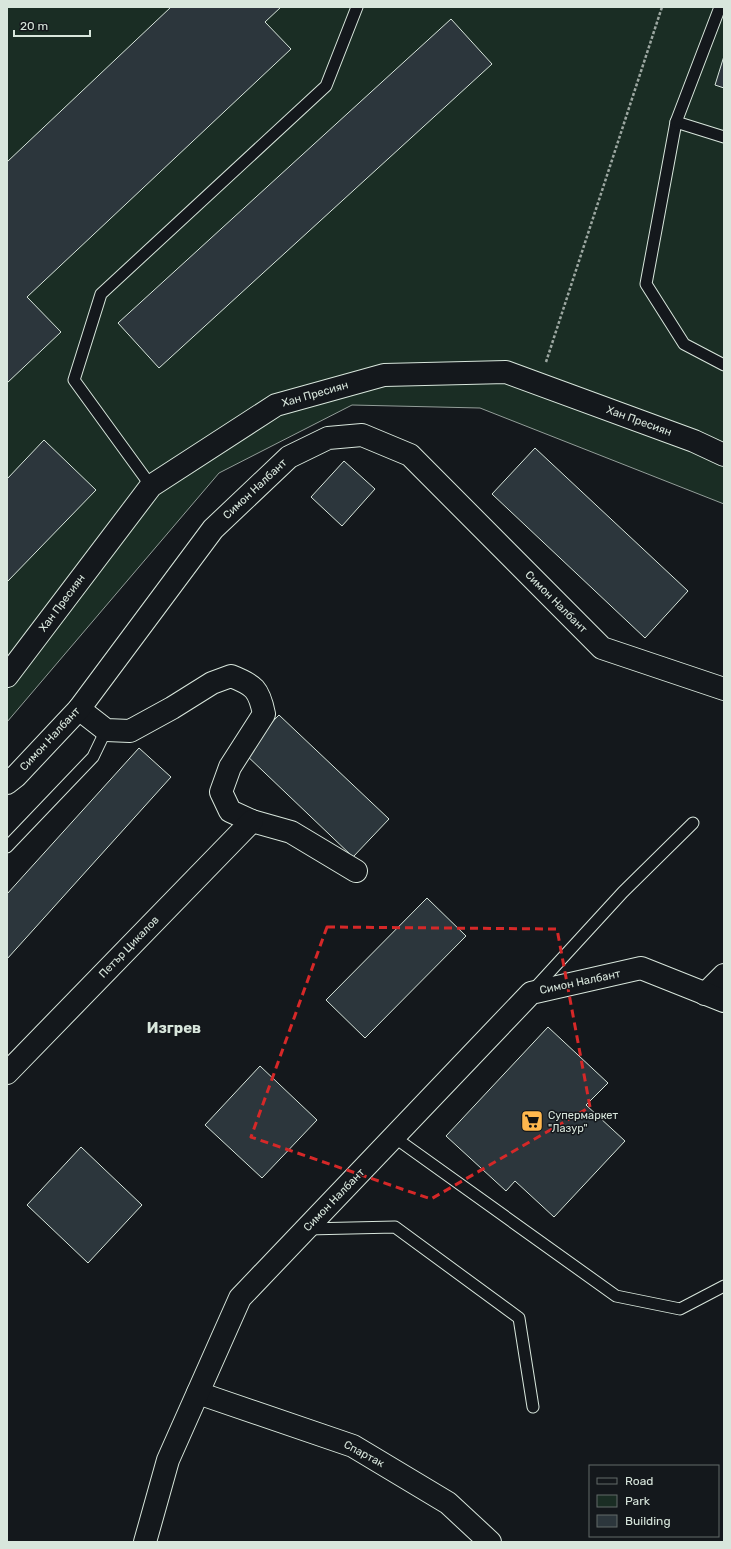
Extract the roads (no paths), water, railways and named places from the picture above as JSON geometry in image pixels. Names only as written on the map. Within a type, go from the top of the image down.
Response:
[{"type":"street","name":"Хан Пресиян","points":[[7,676],[150,486],[276,406],[384,374],[506,372],[694,441],[724,455]]},
{"type":"street","name":"Симон Налбант","points":[[7,783],[16,776],[78,709],[213,529],[289,457],[328,438],[362,435],[410,455],[602,648],[724,689]]},
{"type":"street","points":[[78,709],[106,730],[130,730],[172,708],[212,683],[231,676],[249,684],[261,698],[264,714],[230,768],[221,792],[230,811],[252,821],[291,832],[356,871]]},
{"type":"street","name":"Петър Цикалов","points":[[7,1073],[252,821]]},
{"type":"street","name":"Симон Налбант","points":[[144,1542],[168,1460],[240,1298],[531,993],[641,968],[715,998]]},
{"type":"street","points":[[715,998],[724,975]]},
{"type":"street","name":"Спартак","points":[[198,1393],[353,1446],[448,1503],[490,1542]]},
{"type":"lane","points":[[150,486],[74,380],[101,294],[326,86],[357,7]]},
{"type":"lane","points":[[720,7],[676,122],[646,284],[684,344],[724,365]]},
{"type":"lane","points":[[676,122],[724,137]]},
{"type":"lane","points":[[7,847],[93,757],[106,730]]},
{"type":"lane","points":[[531,993],[622,892],[693,823]]},
{"type":"lane","points":[[394,1137],[616,1296],[680,1308],[724,1286]]},
{"type":"lane","points":[[306,1229],[396,1227],[519,1318],[533,1407]]},
{"type":"place","name":"Супермаркет \"Лазур\"","points":[[532,1121]]},
{"type":"district","name":"Изгрев","points":[[174,1028]]}]
